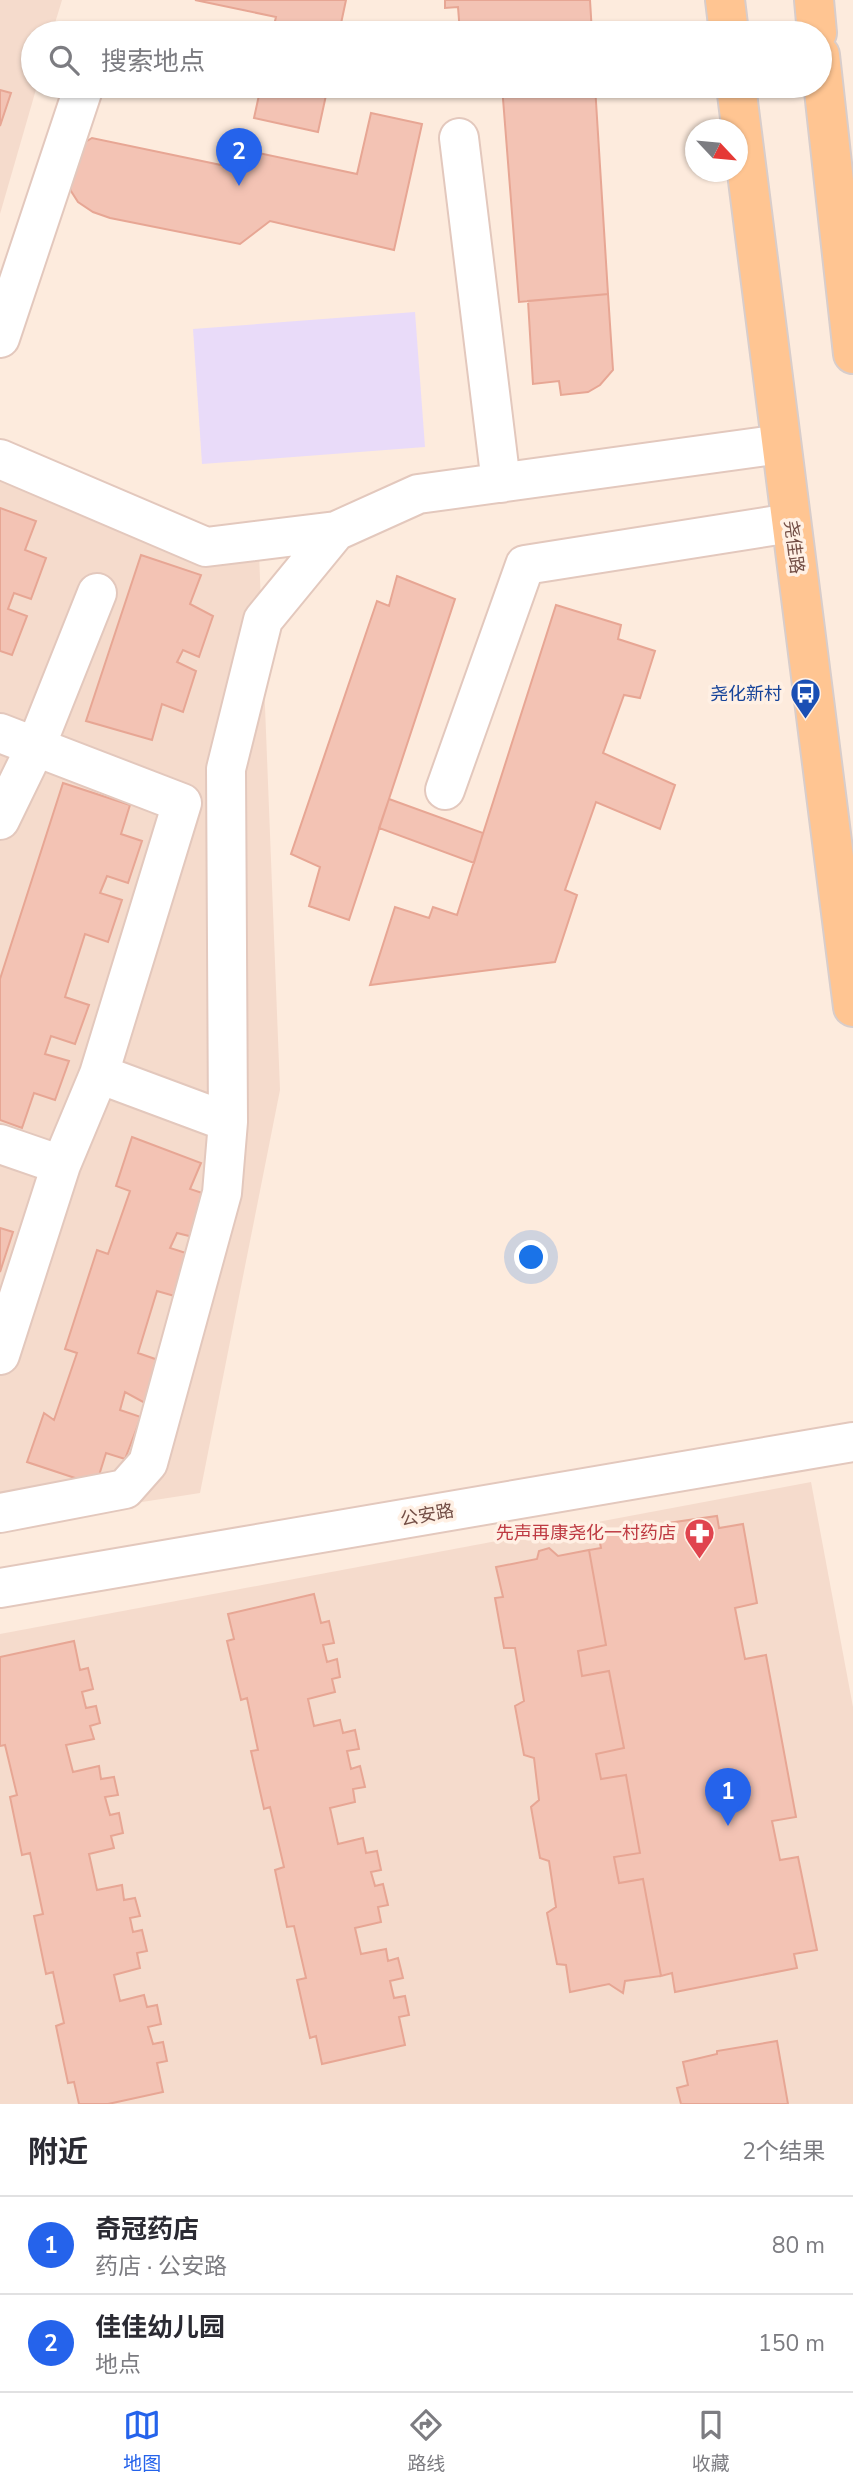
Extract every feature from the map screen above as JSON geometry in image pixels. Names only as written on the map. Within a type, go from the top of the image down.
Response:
[{"type":"main road","points":[[725,0],[728,21]]},
{"type":"main road","points":[[814,0],[816,21]]},
{"type":"main road","name":"尧佳路","points":[[738,98],[853,1007]]},
{"type":"main road","points":[[825,98],[853,354]]},
{"type":"street","points":[[0,338],[80,98]]},
{"type":"street","points":[[459,138],[501,483]]},
{"type":"street","points":[[0,459],[206,547],[336,531],[418,494],[781,444]]},
{"type":"street","points":[[444,790],[525,565],[791,523]]},
{"type":"street","points":[[0,1513],[125,1489],[148,1463],[222,1193],[228,1122],[226,769],[263,620],[336,531]]},
{"type":"street","points":[[0,820],[36,746],[97,593]]},
{"type":"street","points":[[0,733],[182,803],[99,1074],[61,1165],[0,1355]]},
{"type":"street","points":[[99,1074],[228,1122]]},
{"type":"street","points":[[0,1144],[61,1165]]},
{"type":"street","name":"公安路","points":[[0,1588],[853,1442]]},
{"type":"shaded area","points":[[0,0],[62,0],[56,21],[21,21],[21,98],[34,98],[0,214]]},
{"type":"shaded area","points":[[415,312],[425,447],[202,464],[193,329]]},
{"type":"shaded area","points":[[0,457],[259,553],[280,1090],[200,1493],[0,1524]]},
{"type":"shaded area","points":[[811,1482],[853,1707],[853,2104],[0,2104],[0,1634]]},
{"type":"building","points":[[195,0],[346,0],[342,21],[275,21],[276,17]]},
{"type":"building","points":[[445,0],[590,0],[591,21],[459,21],[458,7],[445,8]]},
{"type":"building","points":[[0,90],[11,93],[0,126]]},
{"type":"building","points":[[258,98],[325,98],[318,132],[254,118]]},
{"type":"building","points":[[503,98],[596,98],[608,294],[519,302]]},
{"type":"building","points":[[371,113],[422,124],[394,250],[270,221],[240,244],[110,218],[93,212],[78,202],[71,191],[69,181],[82,144],[92,138],[245,170],[249,151],[357,174]]},
{"type":"building","points":[[608,294],[613,370],[600,385],[588,392],[561,395],[559,381],[533,384],[528,301]]},
{"type":"building","points":[[0,508],[36,521],[25,550],[46,558],[31,599],[14,593],[8,609],[27,616],[12,655],[0,651]]},
{"type":"building","points":[[141,555],[201,575],[190,604],[213,616],[199,657],[183,650],[177,662],[196,671],[183,712],[162,704],[152,740],[86,721]]},
{"type":"building","points":[[397,576],[455,599],[349,920],[309,906],[320,867],[291,854],[377,601],[389,606]]},
{"type":"building","points":[[556,605],[621,625],[618,639],[655,651],[640,698],[624,695],[603,753],[675,785],[660,829],[596,802],[565,890],[577,895],[555,962],[370,985],[395,907],[429,918],[433,907],[457,915]]},
{"type":"building","points":[[63,783],[130,805],[121,834],[142,841],[128,883],[107,876],[100,893],[122,900],[108,942],[85,934],[65,997],[89,1005],[75,1044],[51,1036],[45,1054],[69,1061],[55,1100],[34,1093],[22,1128],[0,1120],[0,979]]},
{"type":"building","points":[[389,799],[483,833],[474,863],[379,828]]},
{"type":"building","points":[[132,1137],[201,1163],[190,1189],[211,1196],[197,1238],[177,1233],[170,1248],[192,1255],[178,1297],[157,1291],[138,1353],[158,1360],[145,1403],[125,1392],[120,1410],[141,1417],[125,1459],[106,1453],[96,1485],[27,1462],[44,1413],[54,1420],[77,1353],[65,1349],[97,1250],[108,1254],[130,1191],[116,1186]]},
{"type":"building","points":[[0,1228],[13,1232],[0,1272]]},
{"type":"building","points":[[717,1516],[719,1528],[743,1524],[757,1603],[735,1608],[745,1659],[766,1655],[796,1817],[772,1821],[780,1860],[798,1857],[817,1950],[794,1954],[797,1968],[675,1992],[672,1973],[661,1976],[643,1879],[619,1883],[614,1857],[640,1853],[626,1775],[601,1779],[596,1754],[624,1748],[609,1671],[582,1676],[578,1651],[606,1645],[589,1550],[601,1548],[598,1533]]},
{"type":"building","points":[[549,1548],[558,1556],[589,1550],[606,1645],[578,1651],[582,1676],[609,1671],[624,1748],[596,1754],[601,1779],[626,1775],[640,1853],[614,1857],[619,1883],[643,1879],[661,1976],[625,1981],[623,1993],[609,1984],[570,1992],[566,1965],[557,1964],[547,1913],[556,1907],[549,1861],[540,1858],[531,1807],[539,1800],[534,1758],[524,1755],[515,1706],[524,1701],[515,1648],[504,1648],[495,1598],[503,1597],[496,1567],[537,1559],[539,1551]]},
{"type":"building","points":[[314,1594],[321,1623],[329,1621],[334,1643],[323,1645],[327,1662],[337,1659],[340,1677],[332,1679],[335,1692],[308,1699],[314,1726],[340,1720],[343,1733],[355,1730],[359,1749],[347,1751],[351,1769],[360,1766],[365,1787],[353,1789],[355,1802],[330,1808],[338,1844],[363,1838],[366,1853],[377,1851],[381,1870],[371,1872],[375,1886],[383,1884],[388,1905],[378,1907],[381,1922],[355,1928],[361,1954],[386,1949],[388,1961],[398,1958],[403,1978],[390,1981],[394,1998],[405,1996],[409,2015],[399,2017],[405,2045],[322,2064],[316,2036],[310,2038],[297,1980],[306,1978],[294,1926],[287,1927],[275,1870],[284,1867],[270,1807],[264,1809],[251,1751],[258,1750],[247,1698],[241,1700],[227,1641],[234,1639],[228,1614]]},
{"type":"building","points":[[74,1641],[80,1670],[88,1668],[93,1689],[82,1692],[86,1708],[96,1706],[100,1723],[90,1726],[94,1739],[66,1745],[73,1772],[99,1766],[101,1779],[114,1777],[118,1795],[105,1797],[110,1815],[119,1813],[123,1833],[111,1836],[114,1848],[89,1854],[97,1890],[122,1885],[124,1900],[135,1898],[140,1916],[130,1918],[133,1932],[142,1930],[147,1951],[137,1953],[140,1968],[114,1975],[120,2001],[144,1995],[147,2007],[157,2005],[161,2024],[148,2027],[153,2044],[163,2042],[167,2061],[157,2063],[163,2092],[108,2104],[79,2104],[74,2082],[68,2083],[56,2026],[64,2023],[53,1972],[46,1974],[34,1916],[43,1914],[30,1853],[22,1855],[10,1797],[17,1795],[5,1745],[0,1746],[0,1657]]},
{"type":"building","points":[[777,2041],[788,2104],[681,2104],[677,2088],[688,2085],[683,2062],[717,2054],[717,2051]]},
{"type":"place","name":"佳佳幼儿园","points":[[239,186]]},
{"type":"place","name":"尧化新村","points":[[805,721]]},
{"type":"place","name":"先声再康尧化一村药店","points":[[699,1560]]},
{"type":"place","name":"奇冠药店","points":[[728,1826]]}]
